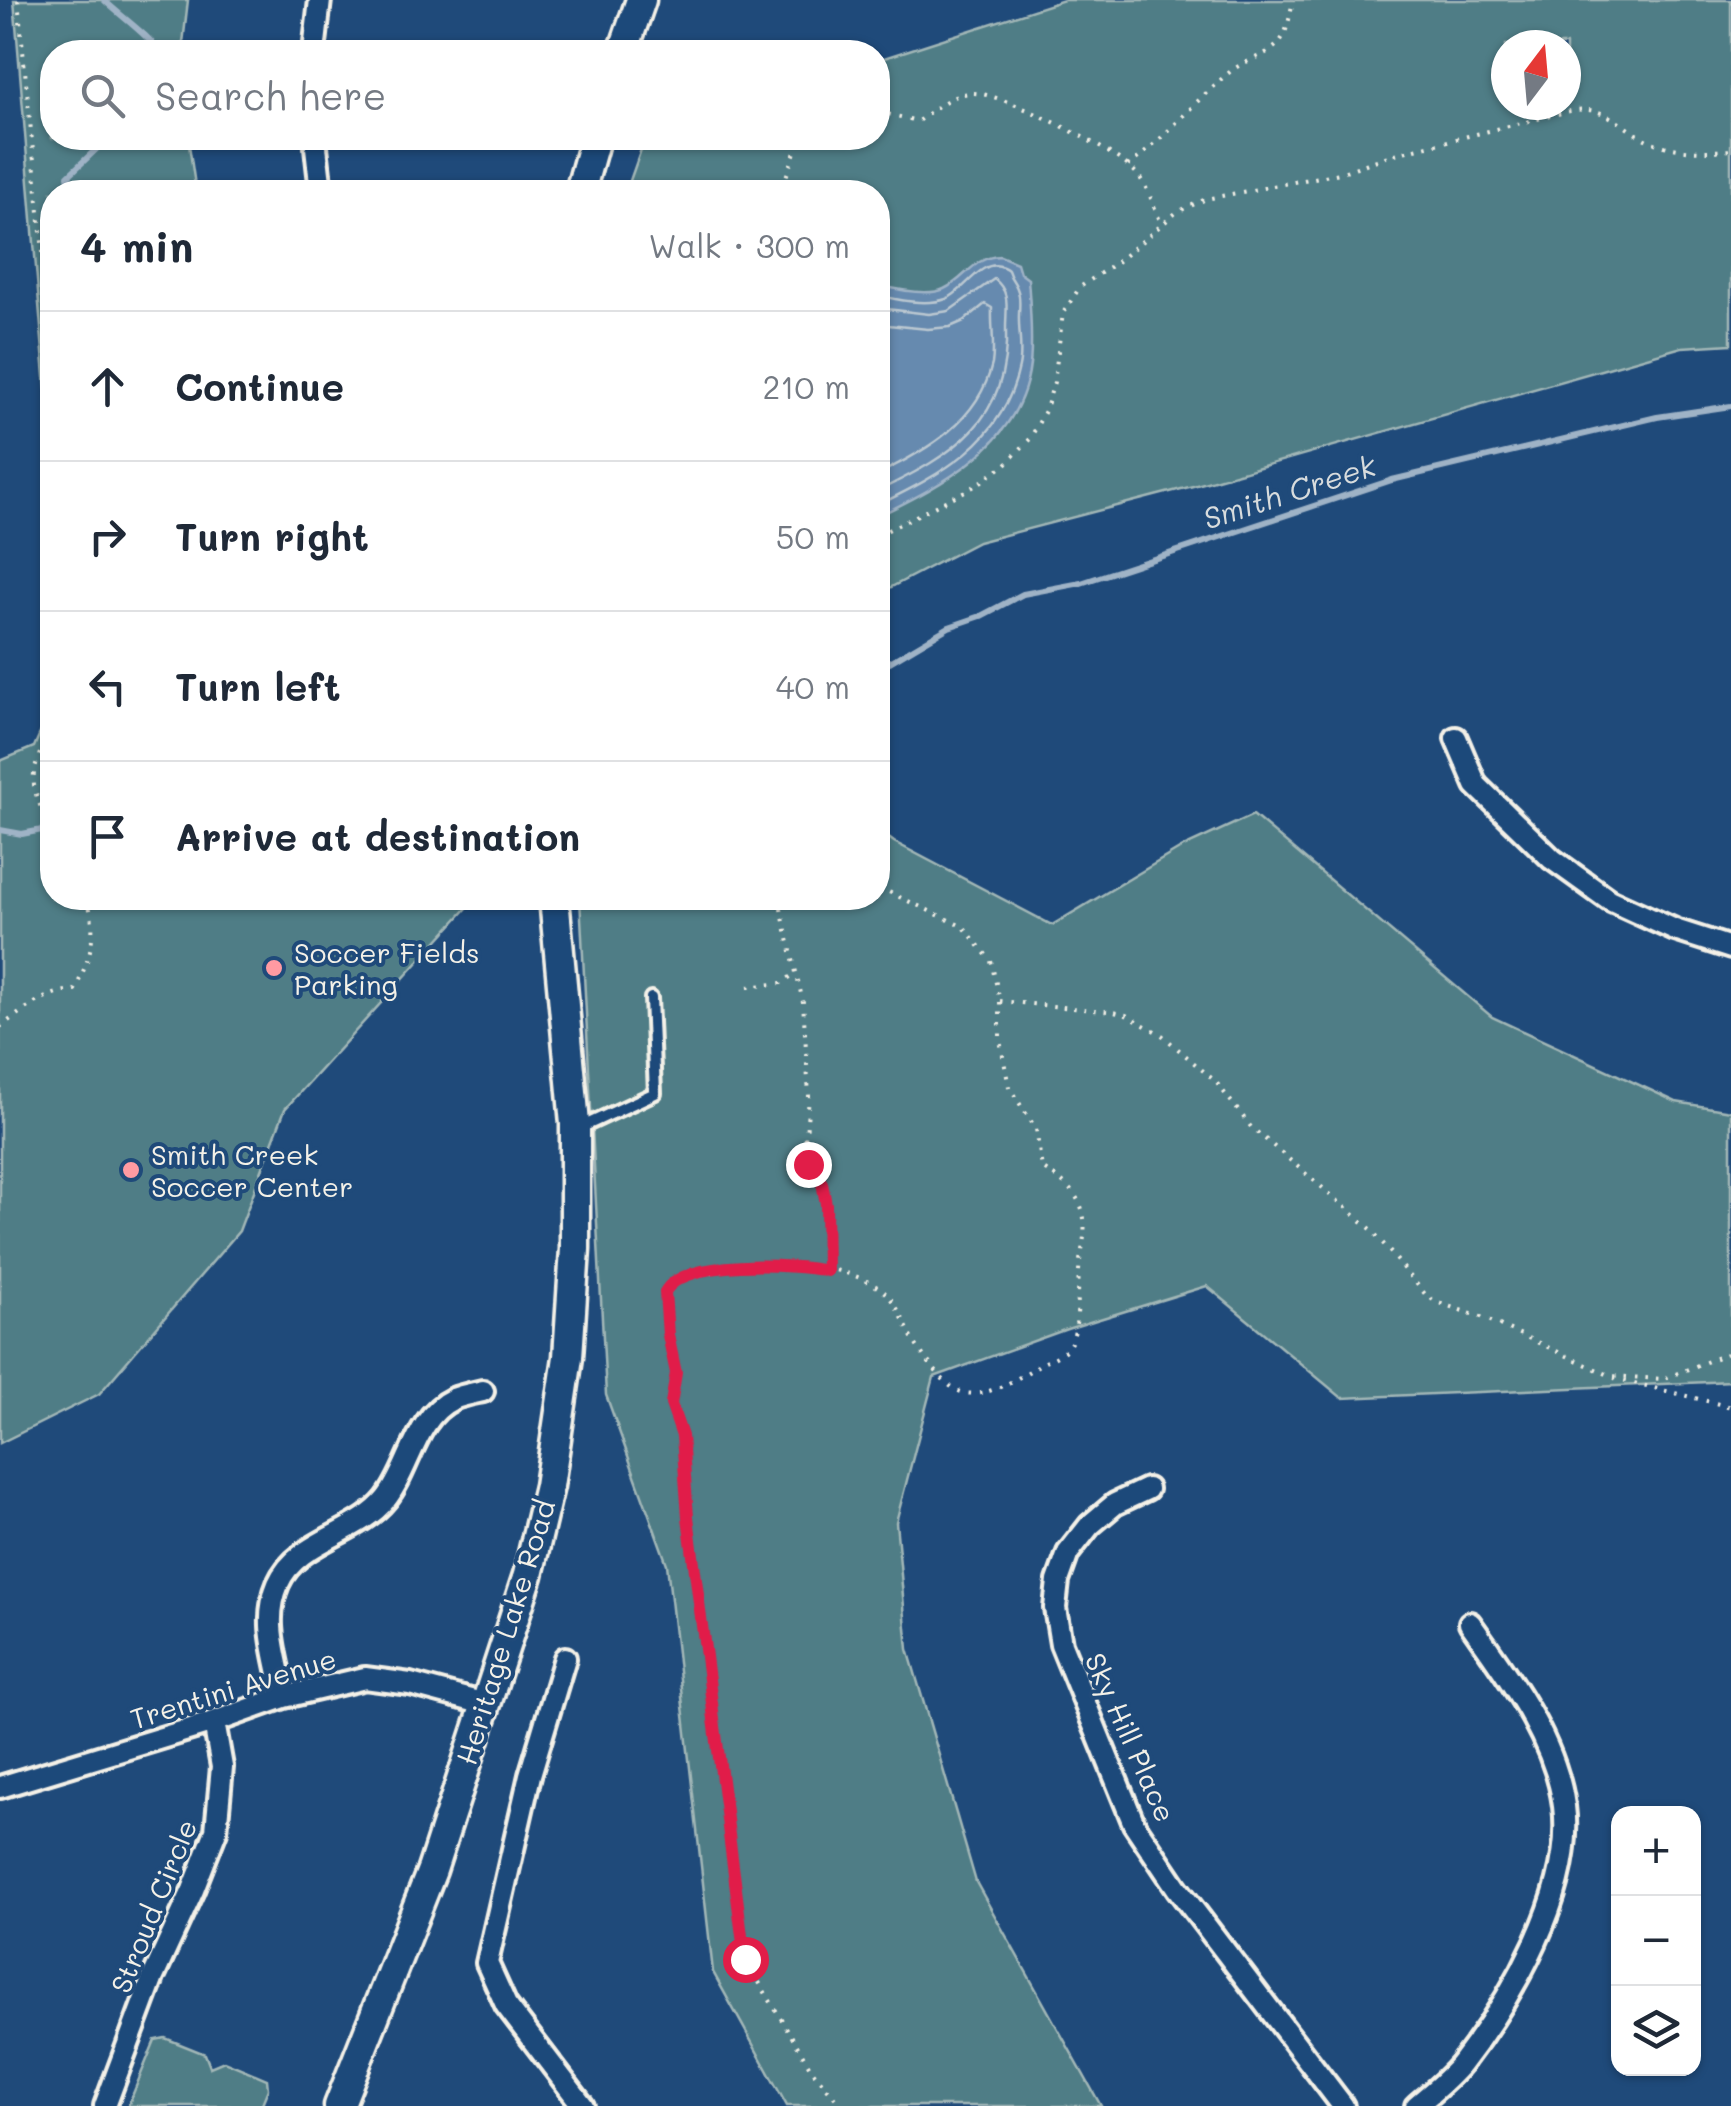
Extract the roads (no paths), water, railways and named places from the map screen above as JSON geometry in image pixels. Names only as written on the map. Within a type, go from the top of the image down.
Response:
[{"type":"main road","points":[[628,40],[642,0]]},
{"type":"main road","points":[[583,180],[592,150]]},
{"type":"main road","name":"Heritage Lake Road","points":[[339,2106],[432,1870],[528,1574],[549,1486],[568,1357],[575,1249],[575,1130],[555,910]]},
{"type":"street","points":[[315,40],[320,0]]},
{"type":"street","points":[[316,150],[320,180]]},
{"type":"street","points":[[1456,738],[1476,784],[1552,858],[1609,900],[1675,930],[1731,948]]},
{"type":"street","points":[[284,1697],[269,1624],[277,1587],[286,1569],[386,1500],[430,1418],[452,1399],[483,1391]]},
{"type":"street","name":"Sky Hill Place","points":[[1147,1489],[1114,1504],[1090,1525],[1068,1553],[1058,1581],[1055,1608],[1061,1644],[1134,1824],[1343,2106]]},
{"type":"street","points":[[1416,2106],[1458,2068],[1533,1950],[1553,1895],[1564,1838],[1564,1805],[1554,1767],[1519,1692],[1470,1623]]},
{"type":"street","points":[[565,1658],[530,1775],[487,1962],[506,2005],[583,2106]]},
{"type":"street","name":"Trentini Avenue","points":[[0,1787],[284,1697],[365,1678],[410,1684],[485,1704]]},
{"type":"street","name":"Stroud Circle","points":[[105,2106],[153,1977],[216,1832],[222,1766],[214,1722]]},
{"type":"lane","points":[[575,1130],[655,1094],[651,998]]},
{"type":"water","points":[[991,257],[1017,263],[1020,273],[1028,279],[1031,354],[1024,393],[995,440],[975,459],[890,510],[890,288],[911,292],[944,289]]},
{"type":"waterway","points":[[104,0],[149,40]]},
{"type":"waterway","points":[[69,180],[68,176],[95,150]]},
{"type":"waterway","name":"Smith Creek","points":[[890,662],[949,627],[1023,594],[1081,583],[1392,480],[1657,417],[1731,406]]},
{"type":"waterway","name":"Smith Creek","points":[[0,830],[22,834],[40,830]]},
{"type":"place","name":"Soccer Fields Parking","points":[[274,968]]},
{"type":"place","name":"Smith Creek Soccer Center","points":[[131,1170]]}]
